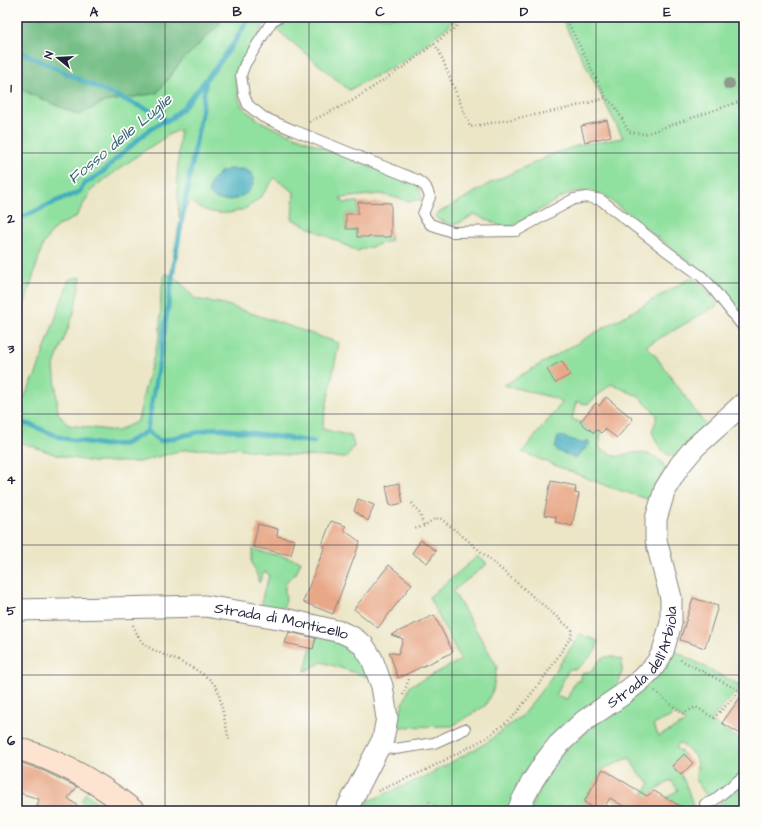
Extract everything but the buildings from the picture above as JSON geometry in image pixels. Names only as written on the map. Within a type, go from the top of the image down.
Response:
[{"type":"main road","points":[[17,748],[55,762],[88,778],[134,811]]},
{"type":"street","name":"Strada dell'Arbiola","points":[[518,811],[532,782],[558,745],[584,721],[622,695],[642,679],[659,659],[671,624],[671,598],[656,540],[656,519],[664,489],[680,465],[695,447],[744,403]]},
{"type":"street","name":"Strada di Monticello","points":[[17,610],[205,606],[285,619],[341,632],[352,637],[363,645],[372,659],[382,686],[386,718],[383,739],[346,811]]},
{"type":"lane","points":[[279,17],[272,21],[245,64],[241,75],[244,95],[248,104],[263,117],[417,180],[426,187],[430,197],[424,214],[430,224],[452,232],[516,231],[574,199],[587,196],[601,200],[701,276],[710,285],[744,328]]},
{"type":"lane","points":[[378,747],[394,748],[434,743],[465,729]]},
{"type":"lane","points":[[705,804],[714,801],[744,776]]},
{"type":"path","points":[[293,130],[352,101],[408,64],[456,27],[463,17]]},
{"type":"path","points":[[565,17],[606,98],[615,106],[629,132],[645,134],[744,100]]},
{"type":"path","points":[[434,44],[439,51],[470,127],[564,109],[606,98]]},
{"type":"path","points":[[412,503],[420,514],[424,526]]},
{"type":"path","points":[[377,791],[426,770],[486,738],[513,717],[543,679],[571,637],[572,630],[440,518],[434,519],[424,526],[414,529]]},
{"type":"path","points":[[123,607],[141,641],[150,648],[185,664],[215,684],[218,690],[228,740]]},
{"type":"path","points":[[642,679],[682,714],[696,707],[714,718],[740,691],[674,657],[659,659]]},
{"type":"path","points":[[406,687],[409,679]]},
{"type":"green space","points":[[17,17],[218,17],[220,24],[180,63],[157,93],[104,102],[79,115],[17,88]]},
{"type":"green space","points":[[218,17],[269,17],[240,62],[236,77],[239,100],[245,110],[260,121],[274,128],[418,185],[421,200],[409,201],[381,194],[340,198],[344,203],[358,202],[358,214],[346,214],[346,229],[357,229],[391,237],[390,241],[357,251],[292,219],[294,192],[274,178],[259,198],[244,209],[229,213],[218,213],[199,207],[191,201],[179,218],[177,177],[180,130],[170,134],[144,151],[93,188],[76,217],[56,227],[43,244],[17,329],[17,88],[79,115],[104,102],[157,93],[180,63],[219,24]],"holes":[[[222,171],[237,199],[222,200],[215,198],[209,192],[213,180]]]},
{"type":"green space","points":[[282,17],[458,17],[406,60],[349,90],[274,27],[284,25]]},
{"type":"green space","points":[[561,17],[744,17],[744,318],[716,280],[682,257],[604,195],[590,191],[573,192],[512,226],[503,227],[474,214],[462,222],[452,225],[437,219],[435,215],[494,181],[558,152],[580,145],[623,138]]},
{"type":"green space","points":[[165,273],[180,282],[195,299],[224,304],[339,343],[322,429],[351,436],[354,446],[346,458],[287,455],[235,448],[183,450],[139,462],[92,462],[57,455],[17,441],[17,404],[20,405],[36,374],[69,279],[81,277],[74,313],[54,365],[58,413],[68,425],[117,431],[138,421],[144,392],[160,334],[161,292]]},
{"type":"green space","points":[[691,278],[702,285],[718,305],[646,346],[655,355],[707,427],[676,457],[671,456],[660,448],[655,440],[652,431],[657,415],[638,396],[611,384],[588,404],[576,402],[572,419],[580,422],[594,433],[597,430],[601,433],[599,448],[617,457],[639,453],[651,455],[661,461],[666,470],[654,501],[609,487],[522,452],[562,403],[554,398],[504,385]]},
{"type":"green space","points":[[252,549],[301,561],[296,574],[286,583],[286,602],[279,611],[263,608],[262,599],[269,575],[266,572],[263,573],[259,583],[252,563]]},
{"type":"green space","points":[[478,556],[487,564],[453,591],[497,666],[493,690],[485,706],[452,726],[401,727],[395,725],[410,686],[461,660],[429,597]]},
{"type":"green space","points":[[322,633],[359,651],[371,678],[322,662],[305,671],[310,649],[313,649],[317,634]]},
{"type":"green space","points":[[580,634],[598,641],[596,650],[576,669],[569,669],[556,695],[567,699],[576,680],[580,682],[582,674],[592,671],[598,662],[608,657],[622,660],[622,672],[617,688],[510,811],[440,811],[441,808],[429,803],[426,811],[358,811],[362,804],[428,775],[486,743],[520,718],[548,682]]},
{"type":"green space","points":[[673,650],[741,686],[710,721],[744,742],[744,771],[713,797],[706,795],[696,781],[697,763],[693,755],[679,743],[676,748],[684,754],[672,766],[685,782],[691,798],[693,811],[676,811],[679,805],[666,798],[678,790],[671,780],[655,791],[645,811],[634,811],[650,783],[640,775],[629,758],[603,769],[584,802],[592,807],[583,811],[530,811],[539,787],[558,758]],"holes":[[[675,713],[686,722],[659,736],[653,725]]]},
{"type":"green space","points":[[744,782],[744,811],[709,811],[710,808],[717,805]]},
{"type":"green space","points":[[86,793],[107,811],[92,811],[81,801]]},
{"type":"water","points":[[229,169],[243,169],[252,173],[254,180],[252,187],[242,196],[234,199],[219,200],[211,196],[209,187],[215,177],[221,172]]},
{"type":"water","points":[[561,436],[582,443],[588,440],[590,444],[576,458],[557,451],[555,448],[558,437]]},
{"type":"waterway","name":"Fosso delle Luglie","points":[[17,217],[25,216],[80,191],[84,184],[104,171],[149,130],[170,119],[182,109],[218,65],[250,17]]},
{"type":"waterway","points":[[17,50],[93,86],[160,115],[167,121]]},
{"type":"waterway","points":[[17,422],[31,425],[62,438],[104,445],[125,444],[147,431],[206,79]]},
{"type":"waterway","points":[[147,431],[160,441],[216,428],[314,442]]}]
